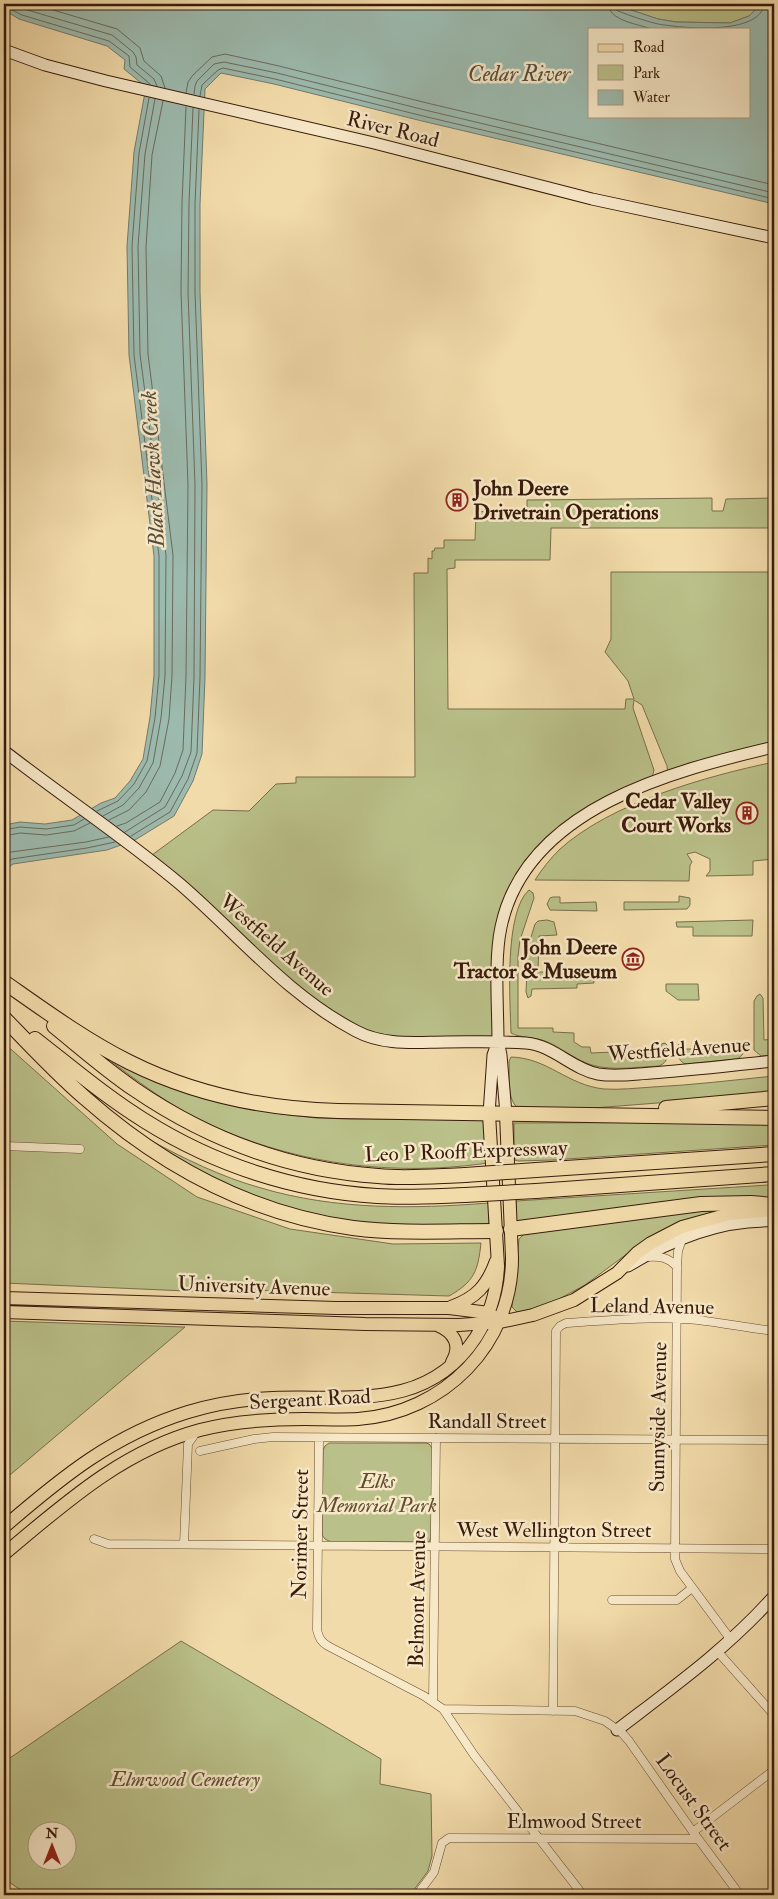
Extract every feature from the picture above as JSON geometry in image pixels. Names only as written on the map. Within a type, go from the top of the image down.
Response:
[{"type":"highway","points":[[4,983],[49,1017],[155,1073],[198,1089],[266,1105],[313,1110],[774,1118]]},
{"type":"highway","name":"Leo P Rooff Expressway","points":[[4,1013],[32,1042],[144,1121],[193,1147],[250,1172],[276,1180],[353,1194],[409,1197],[465,1195],[774,1174]]},
{"type":"highway","name":"Leo P Rooff Expressway","points":[[49,1017],[132,1088],[153,1102],[201,1129],[255,1152],[306,1167],[388,1177],[465,1175],[774,1154]]},
{"type":"highway","points":[[4,1018],[32,1042],[84,1097],[124,1131],[156,1154],[201,1180],[248,1202],[310,1220],[352,1227],[401,1231],[496,1231]]},
{"type":"highway","points":[[588,1115],[774,1098]]},
{"type":"highway","points":[[748,1176],[774,1179]]},
{"type":"highway","points":[[511,1229],[701,1204],[751,1203],[774,1205]]},
{"type":"main road","name":"Sergeant Road","points":[[4,1527],[59,1481],[96,1454],[123,1438],[164,1420],[208,1407],[246,1400],[274,1398],[359,1398],[394,1394],[423,1384],[449,1367],[470,1346],[487,1318],[496,1289],[498,1256],[489,1114]]},
{"type":"main road","name":"Sergeant Road","points":[[4,1554],[74,1495],[116,1466],[153,1448],[200,1430],[248,1421],[358,1419],[382,1416],[440,1392],[466,1371],[487,1345],[500,1322],[507,1301],[511,1279],[511,1229],[506,1114]]},
{"type":"main road","points":[[617,1273],[637,1253],[651,1243],[682,1227],[730,1214],[774,1210]]},
{"type":"main road","points":[[496,1231],[511,1229]]},
{"type":"main road","points":[[449,1308],[466,1302],[480,1290],[492,1272],[498,1256]]},
{"type":"main road","name":"University Avenue","points":[[4,1298],[336,1308],[449,1308],[500,1322],[562,1306],[617,1273]]},
{"type":"main road","name":"University Avenue","points":[[4,1312],[327,1323],[434,1324],[487,1318]]},
{"type":"main road","points":[[434,1324],[448,1330],[456,1340],[457,1351],[449,1367]]},
{"type":"street","name":"River Road","points":[[4,50],[45,65],[106,81],[374,143],[592,199],[774,238]]},
{"type":"street","points":[[506,1114],[501,1055],[498,1042],[498,946],[501,927],[514,888],[536,855],[567,827],[584,816],[651,782],[696,767],[774,747]]},
{"type":"street","name":"Westfield Avenue","points":[[4,751],[148,858],[299,994],[357,1032],[393,1043],[530,1043],[543,1047],[580,1068],[602,1074],[673,1072],[774,1061]]},
{"type":"street","points":[[489,1114],[493,1055],[498,1042]]},
{"type":"street","points":[[4,1146],[80,1149]]},
{"type":"street","name":"University Avenue","points":[[617,1273],[642,1257],[684,1237],[732,1224],[774,1221]]},
{"type":"street","name":"Sunnyside Avenue","points":[[684,1237],[678,1251],[677,1267],[674,1548],[677,1566],[731,1640]]},
{"type":"street","points":[[642,1257],[665,1257],[670,1259],[677,1267]]},
{"type":"street","name":"Leland Avenue","points":[[555,1438],[556,1331],[566,1323],[613,1320],[696,1320],[774,1331]]},
{"type":"street","points":[[184,1544],[188,1444],[190,1438],[200,1430]]},
{"type":"street","name":"Randall Street","points":[[200,1451],[254,1439],[273,1437],[774,1440]]},
{"type":"street","name":"Norimer Street","points":[[318,1438],[317,1630],[322,1642],[433,1701]]},
{"type":"street","name":"Belmont Avenue","points":[[433,1701],[436,1438]]},
{"type":"street","points":[[553,1711],[555,1438]]},
{"type":"street","name":"West Wellington Street","points":[[94,1539],[108,1544],[771,1549],[774,1553]]},
{"type":"street","points":[[612,1600],[677,1600],[692,1588]]},
{"type":"street","points":[[617,1730],[718,1652],[750,1623],[774,1596]]},
{"type":"street","points":[[718,1652],[774,1715]]},
{"type":"street","points":[[433,1701],[453,1721],[474,1755],[583,1895]]},
{"type":"street","name":"Locust Street","points":[[443,1709],[575,1711],[605,1721],[629,1741],[740,1895]]},
{"type":"street","points":[[693,1832],[774,1770]]},
{"type":"street","name":"Elmwood Street","points":[[422,1894],[434,1872],[442,1844],[449,1838],[698,1839]]},
{"type":"green space","points":[[613,4],[761,4],[749,16],[730,23],[676,22],[658,19]]},
{"type":"green space","points":[[712,498],[712,511],[723,511],[726,499],[774,498],[774,528],[551,528],[550,560],[455,560],[455,568],[447,569],[448,709],[625,709],[626,699],[634,699],[628,681],[605,652],[611,639],[611,572],[774,572],[774,747],[668,776],[667,766],[642,705],[634,700],[633,708],[654,770],[651,782],[618,798],[536,855],[501,927],[498,1041],[393,1043],[330,1016],[148,858],[213,810],[249,811],[276,784],[296,783],[296,777],[415,777],[414,573],[428,573],[428,558],[432,559],[432,551],[435,548],[444,548],[444,540],[475,540],[476,512],[527,509],[527,500]]},
{"type":"green space","points":[[774,762],[774,859],[753,861],[753,875],[706,876],[710,871],[710,859],[695,852],[687,854],[692,862],[690,865],[689,881],[535,880],[559,850],[580,833],[605,818],[632,805],[690,784]]},
{"type":"green space","points":[[529,890],[533,893],[534,898],[520,940],[518,956],[518,1028],[553,1028],[553,1032],[574,1033],[574,1042],[582,1047],[590,1047],[591,1053],[661,1050],[661,1044],[665,1043],[668,1055],[665,1062],[659,1066],[622,1068],[595,1066],[581,1061],[545,1041],[511,1033],[510,958],[512,936],[521,901]]},
{"type":"green space","points":[[679,896],[690,898],[690,905],[687,909],[624,910],[624,902],[679,902]]},
{"type":"green space","points":[[560,897],[560,903],[596,902],[597,911],[550,910],[547,904],[550,898]]},
{"type":"green space","points":[[547,920],[554,922],[557,935],[539,936],[538,972],[593,972],[594,983],[577,984],[577,988],[532,989],[531,996],[528,998],[526,992],[528,947],[535,924],[538,921]]},
{"type":"green space","points":[[753,920],[752,936],[693,936],[693,927],[677,927],[676,922]]},
{"type":"green space","points":[[666,984],[698,984],[699,1000],[678,1000],[666,991]]},
{"type":"green space","points":[[760,994],[763,998],[764,1040],[774,1039],[774,1055],[761,1056],[754,1050],[754,1001]]},
{"type":"green space","points":[[739,1042],[743,1044],[744,1051],[736,1059],[685,1064],[678,1056],[678,1045],[681,1043],[684,1044],[684,1049],[737,1049]]},
{"type":"green space","points":[[4,1043],[117,1144],[197,1197],[290,1229],[393,1244],[481,1243],[473,1275],[464,1286],[449,1296],[210,1289],[209,1292],[4,1283]]},
{"type":"green space","points":[[511,1057],[524,1058],[536,1062],[591,1087],[604,1089],[683,1085],[774,1076],[774,1094],[593,1108],[518,1108],[514,1104],[510,1093],[509,1061]]},
{"type":"green space","points":[[114,1059],[245,1107],[282,1114],[350,1119],[483,1119],[488,1163],[449,1167],[372,1167],[333,1162],[258,1144],[222,1130],[187,1113],[112,1062]]},
{"type":"green space","points":[[774,1122],[774,1145],[552,1160],[518,1161],[515,1160],[514,1156],[514,1123]]},
{"type":"green space","points":[[146,1138],[217,1173],[246,1184],[289,1195],[346,1204],[374,1206],[403,1207],[489,1203],[489,1226],[382,1227],[286,1210],[194,1172]]},
{"type":"green space","points":[[768,1185],[774,1188],[774,1201],[516,1222],[516,1201]]},
{"type":"green space","points":[[743,1207],[643,1242],[585,1285],[557,1300],[523,1312],[517,1312],[512,1307],[519,1239],[525,1233],[681,1210]]},
{"type":"green space","points":[[4,1321],[185,1327],[4,1480]]},
{"type":"green space","name":"Elks Memorial Park","points":[[329,1443],[429,1444],[433,1449],[431,1537],[429,1542],[331,1542],[325,1539],[322,1535],[323,1450]]},
{"type":"green space","name":"Elmwood Cemetery","points":[[181,1641],[381,1759],[380,1784],[431,1794],[432,1856],[428,1871],[410,1895],[29,1895],[4,1879],[4,1762]]},
{"type":"water","points":[[4,4],[613,4],[658,19],[676,22],[730,23],[749,16],[761,4],[774,4],[774,204],[274,84],[221,73],[205,89],[200,204],[200,292],[207,484],[205,677],[202,754],[193,781],[174,816],[135,840],[107,850],[13,864],[4,871],[4,825],[20,822],[45,824],[72,820],[101,803],[115,798],[130,781],[143,759],[154,675],[154,556],[129,355],[127,246],[134,152],[146,87],[124,69],[125,60],[107,46],[19,19],[4,10]]},
{"type":"place","name":"John Deere Drivetrain Operations","points":[[457,500]]},
{"type":"place","name":"Cedar Valley Court Works","points":[[747,813]]},
{"type":"place","name":"John Deere Tractor & Museum","points":[[633,959]]},
{"type":"water label","name":"Cedar River","points":[[519,73]]},
{"type":"water label","name":"Black Hawk Creek","points":[[152,469]]}]
